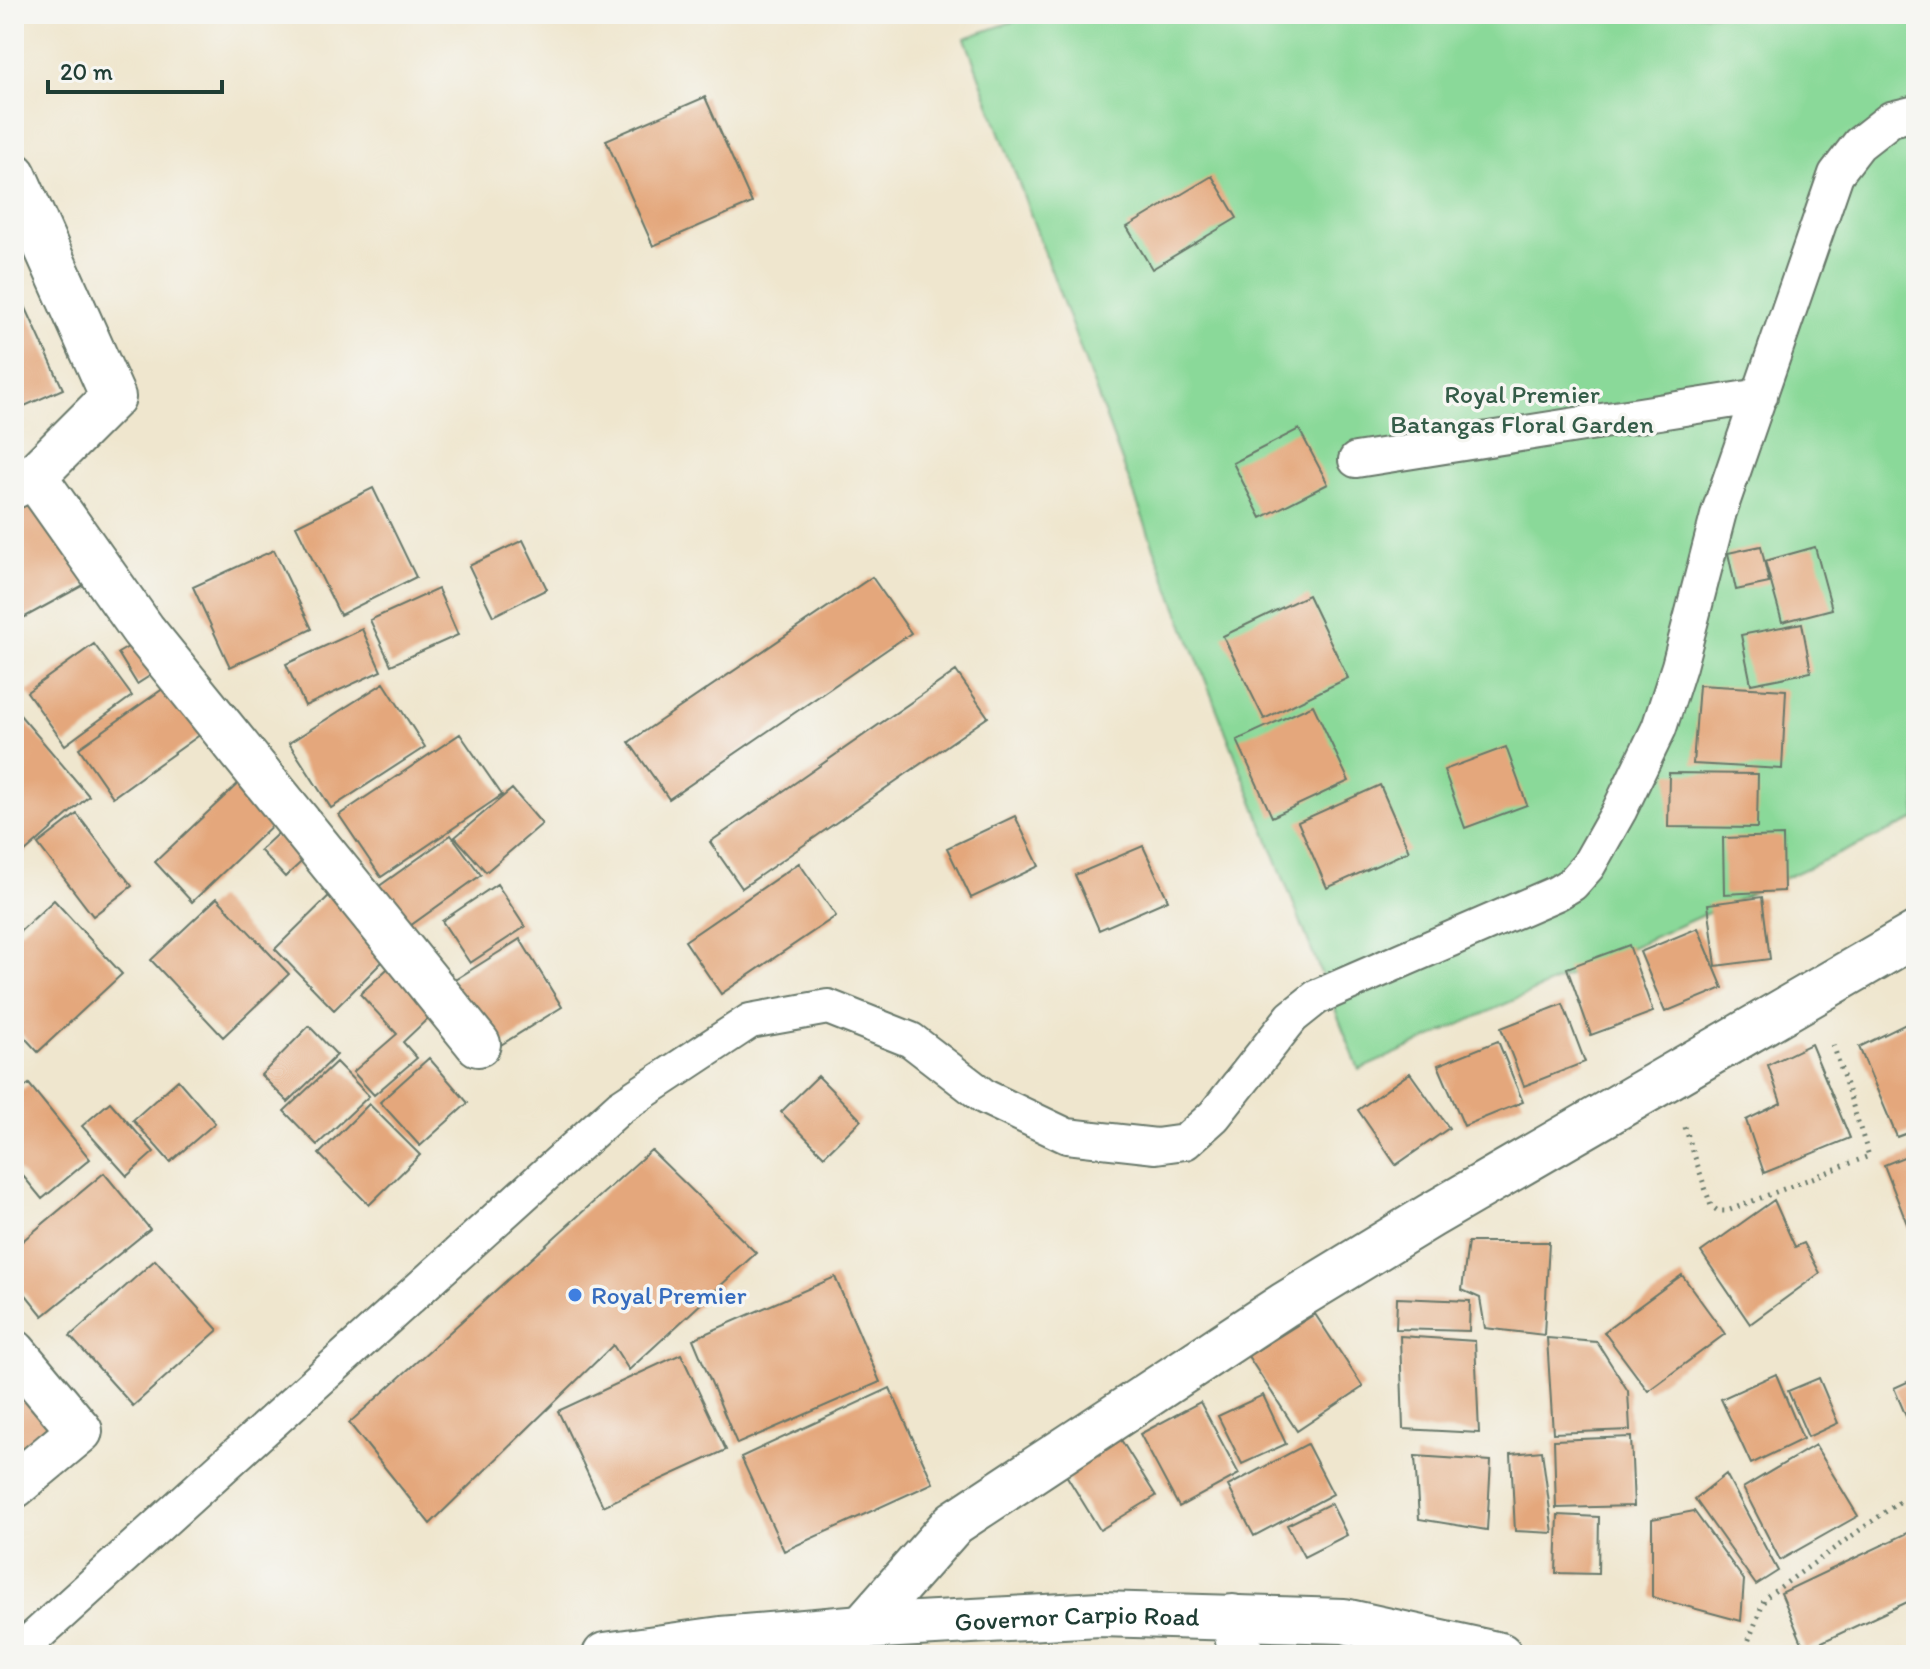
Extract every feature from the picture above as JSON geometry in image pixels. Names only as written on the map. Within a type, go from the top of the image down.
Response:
[{"type":"street","points":[[14,175],[113,397],[24,481],[478,1044]]},
{"type":"street","points":[[862,1627],[954,1523],[1271,1313],[1430,1216],[1916,934]]},
{"type":"street","points":[[14,1352],[80,1431],[14,1486]]},
{"type":"street","name":"Governor Carpio Road","points":[[605,1655],[726,1647],[862,1627],[1100,1614],[1237,1636],[1344,1621],[1500,1655]]},
{"type":"lane","points":[[15,1655],[620,1107],[750,1021],[828,1007],[911,1040],[985,1097],[1067,1136],[1156,1146],[1185,1142],[1214,1116],[1292,1017],[1317,997],[1572,884],[1588,866],[1619,811],[1659,728],[1679,666],[1719,512],[1836,174],[1859,144],[1891,119],[1916,113]]},
{"type":"lane","points":[[1356,460],[1760,396]]},
{"type":"path","points":[[1682,1116],[1711,1206],[1718,1211],[1727,1211],[1869,1156],[1829,1033]]},
{"type":"path","points":[[1743,1655],[1765,1598],[1916,1490]]},
{"type":"green space","name":"Royal Premier Batangas Floral Garden","points":[[1035,14],[1916,14],[1916,819],[1359,1070],[1166,580],[965,38]]},
{"type":"building","points":[[705,97],[752,203],[653,246],[606,140]]},
{"type":"building","points":[[1212,176],[1237,218],[1152,269],[1127,227]]},
{"type":"building","points":[[20,295],[63,389],[20,408],[14,394],[14,298]]},
{"type":"building","points":[[1299,429],[1328,484],[1261,518],[1233,463]]},
{"type":"building","points":[[373,488],[416,577],[340,615],[296,526]]},
{"type":"building","points":[[40,493],[89,582],[14,623],[14,507]]},
{"type":"building","points":[[523,540],[547,589],[493,616],[469,566]]},
{"type":"building","points":[[1761,546],[1769,583],[1736,590],[1728,553]]},
{"type":"building","points":[[1815,547],[1832,609],[1782,622],[1765,561]]},
{"type":"building","points":[[274,550],[312,629],[230,667],[193,587]]},
{"type":"building","points":[[872,577],[911,633],[669,799],[629,742]]},
{"type":"building","points":[[438,589],[458,635],[391,665],[370,620]]},
{"type":"building","points":[[1308,595],[1348,678],[1264,719],[1223,636]]},
{"type":"building","points":[[1802,623],[1811,672],[1751,684],[1741,635]]},
{"type":"building","points":[[362,629],[381,671],[305,706],[286,664]]},
{"type":"building","points":[[140,640],[159,670],[137,684],[118,653]]},
{"type":"building","points":[[94,644],[132,696],[65,745],[27,692]]},
{"type":"building","points":[[956,671],[988,717],[742,888],[710,842]]},
{"type":"building","points":[[384,683],[425,747],[331,808],[289,743]]},
{"type":"building","points":[[1699,685],[1786,690],[1782,769],[1693,764]]},
{"type":"building","points":[[167,686],[201,734],[113,797],[79,748]]},
{"type":"building","points":[[1313,705],[1349,781],[1272,817],[1237,740]]},
{"type":"building","points":[[14,708],[89,796],[16,860],[14,857]]},
{"type":"building","points":[[460,734],[502,795],[381,877],[339,815]]},
{"type":"building","points":[[1506,747],[1527,805],[1465,828],[1444,770]]},
{"type":"building","points":[[1669,773],[1758,774],[1757,828],[1668,827]]},
{"type":"building","points":[[243,779],[281,817],[192,902],[155,862]]},
{"type":"building","points":[[1380,785],[1409,851],[1327,888],[1298,822]]},
{"type":"building","points":[[512,789],[542,824],[486,872],[455,837]]},
{"type":"building","points":[[77,814],[132,886],[93,916],[38,844]]},
{"type":"building","points":[[1015,816],[1039,866],[971,898],[947,848]]},
{"type":"building","points":[[285,827],[310,854],[285,877],[260,850]]},
{"type":"building","points":[[451,835],[481,875],[407,928],[378,887]]},
{"type":"building","points":[[1783,836],[1784,891],[1724,894],[1723,838]]},
{"type":"building","points":[[1143,846],[1168,900],[1099,930],[1075,875]]},
{"type":"building","points":[[799,863],[836,916],[721,994],[685,941]]},
{"type":"building","points":[[497,884],[525,927],[470,963],[442,921]]},
{"type":"building","points":[[337,888],[396,948],[334,1010],[275,949]]},
{"type":"building","points":[[1762,897],[1770,959],[1716,966],[1708,904]]},
{"type":"building","points":[[217,898],[289,974],[223,1037],[151,960]]},
{"type":"building","points":[[54,900],[122,974],[38,1052],[14,1026],[14,937]]},
{"type":"building","points":[[1698,928],[1723,988],[1665,1012],[1640,952]]},
{"type":"building","points":[[520,939],[562,1007],[491,1051],[450,983]]},
{"type":"building","points":[[1629,945],[1653,1012],[1591,1035],[1567,968]]},
{"type":"building","points":[[397,960],[441,1006],[403,1042],[417,1058],[374,1095],[353,1072],[397,1034],[360,994]]},
{"type":"building","points":[[1563,1004],[1585,1062],[1524,1086],[1501,1028]]},
{"type":"building","points":[[1916,1019],[1916,1130],[1897,1137],[1859,1047]]},
{"type":"building","points":[[309,1026],[337,1055],[288,1102],[261,1075]]},
{"type":"building","points":[[1498,1041],[1523,1102],[1464,1126],[1438,1065]]},
{"type":"building","points":[[1811,1044],[1850,1138],[1764,1173],[1746,1120],[1781,1103],[1768,1065]]},
{"type":"building","points":[[429,1058],[468,1103],[420,1146],[380,1102]]},
{"type":"building","points":[[336,1062],[369,1096],[317,1145],[284,1111]]},
{"type":"building","points":[[1410,1073],[1449,1128],[1396,1165],[1358,1110]]},
{"type":"building","points":[[818,1076],[861,1120],[824,1156],[781,1112]]},
{"type":"building","points":[[178,1080],[215,1123],[170,1162],[133,1120]]},
{"type":"building","points":[[29,1084],[90,1159],[42,1199],[14,1165],[14,1096]]},
{"type":"building","points":[[110,1102],[154,1152],[127,1176],[82,1126]]},
{"type":"building","points":[[369,1104],[420,1155],[369,1205],[319,1154]]},
{"type":"building","points":[[651,1150],[756,1253],[629,1370],[613,1345],[430,1524],[349,1423]]},
{"type":"building","points":[[1916,1152],[1916,1247],[1884,1165]]},
{"type":"building","points":[[104,1173],[150,1229],[43,1316],[14,1280],[14,1248]]},
{"type":"building","points":[[1774,1200],[1795,1247],[1804,1243],[1820,1273],[1750,1324],[1701,1252]]},
{"type":"building","points":[[1468,1242],[1549,1242],[1544,1335],[1485,1328],[1480,1298],[1462,1290]]},
{"type":"building","points":[[155,1260],[218,1330],[133,1406],[70,1336]]},
{"type":"building","points":[[1682,1275],[1725,1334],[1648,1391],[1604,1332]]},
{"type":"building","points":[[835,1277],[880,1382],[737,1444],[693,1339]]},
{"type":"building","points":[[1397,1298],[1470,1301],[1469,1331],[1396,1329]]},
{"type":"building","points":[[1315,1314],[1363,1387],[1297,1431],[1248,1356]]},
{"type":"building","points":[[1400,1336],[1475,1341],[1479,1433],[1403,1429]]},
{"type":"building","points":[[1547,1338],[1597,1342],[1628,1391],[1630,1430],[1553,1433]]},
{"type":"building","points":[[681,1354],[726,1450],[603,1506],[558,1411]]},
{"type":"building","points":[[14,1363],[62,1415],[22,1452],[14,1444]]},
{"type":"building","points":[[1776,1374],[1803,1439],[1751,1464],[1721,1399]]},
{"type":"building","points":[[1819,1378],[1838,1423],[1808,1437],[1788,1391]]},
{"type":"building","points":[[1916,1378],[1916,1440],[1894,1388]]},
{"type":"building","points":[[890,1388],[933,1483],[784,1551],[741,1457]]},
{"type":"building","points":[[1263,1395],[1286,1444],[1242,1464],[1218,1416]]},
{"type":"building","points":[[1200,1402],[1239,1474],[1179,1507],[1140,1434]]},
{"type":"building","points":[[1118,1435],[1156,1496],[1100,1530],[1063,1470]]},
{"type":"building","points":[[1631,1437],[1634,1506],[1556,1508],[1554,1440]]},
{"type":"building","points":[[1307,1444],[1333,1494],[1254,1536],[1228,1486]]},
{"type":"building","points":[[1815,1445],[1858,1516],[1780,1560],[1743,1488]]},
{"type":"building","points":[[1542,1451],[1553,1533],[1515,1531],[1511,1454]]},
{"type":"building","points":[[1415,1456],[1491,1461],[1487,1530],[1419,1519]]},
{"type":"building","points":[[1726,1474],[1778,1571],[1756,1585],[1695,1499]]},
{"type":"building","points":[[1331,1503],[1347,1535],[1304,1557],[1287,1525]]},
{"type":"building","points":[[1694,1511],[1744,1580],[1741,1621],[1652,1597],[1652,1519]]},
{"type":"building","points":[[1558,1515],[1599,1517],[1598,1574],[1556,1573]]},
{"type":"building","points":[[1916,1529],[1916,1598],[1805,1650],[1781,1593]]},
{"type":"place","name":"Royal Premier","points":[[575,1295]]}]
